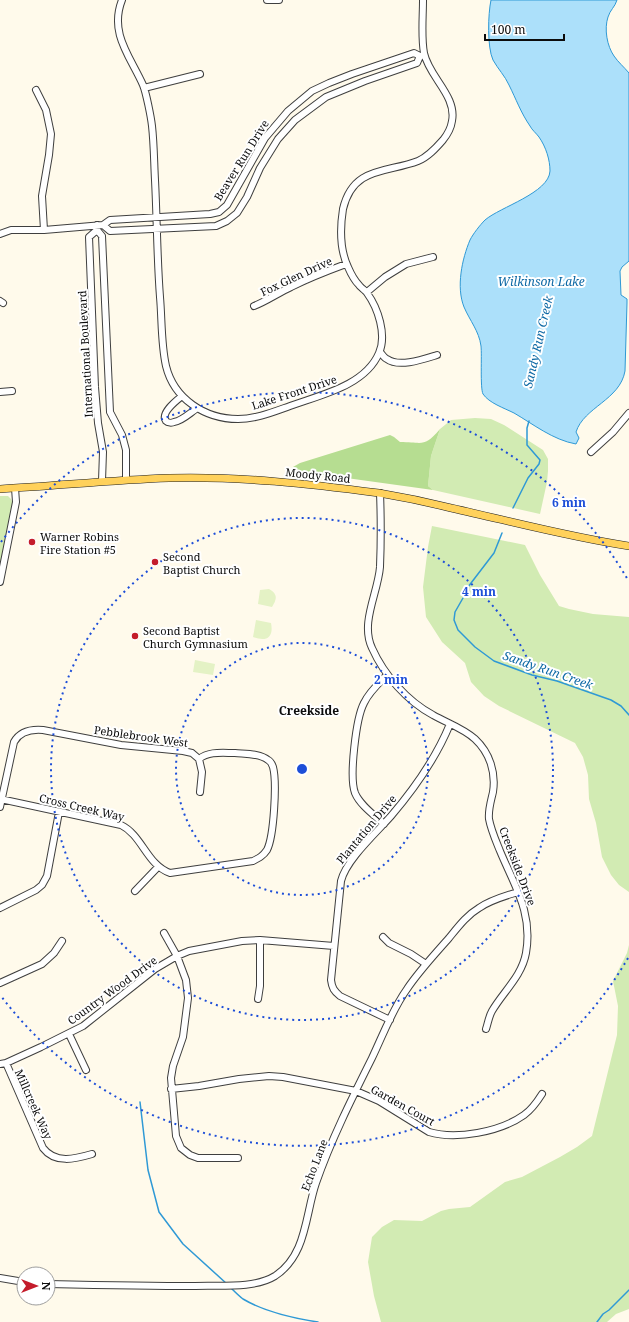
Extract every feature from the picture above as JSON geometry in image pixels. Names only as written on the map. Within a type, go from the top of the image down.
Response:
[{"type":"main road","name":"Moody Road","points":[[0,489],[102,481],[170,478],[234,479],[296,484],[380,493],[418,500],[558,532],[629,546]]},
{"type":"street","name":"Lake Front Drive","points":[[122,0],[118,13],[117,28],[126,52],[144,88],[152,124],[163,342],[167,368],[171,379],[182,396],[196,408],[220,417],[237,419],[253,417],[276,411],[352,383],[372,366],[380,352],[382,330],[379,317],[366,292],[358,284],[346,264],[341,235],[343,210],[352,188],[370,173],[420,160],[431,153],[448,133],[453,120],[452,106],[422,56],[423,0]]},
{"type":"street","points":[[267,0],[279,0]]},
{"type":"street","name":"Beaver Run Drive","points":[[414,53],[422,56],[417,63],[356,84],[326,97],[293,122],[278,139],[260,168],[247,197],[237,213],[227,221],[216,226],[110,231],[99,227],[110,220],[156,218],[219,212],[227,205],[264,138],[284,115],[312,91],[352,74],[414,53]]},
{"type":"street","points":[[144,88],[200,74]]},
{"type":"street","points":[[352,74],[356,84]]},
{"type":"street","points":[[36,90],[46,110],[51,134],[50,154],[42,196],[44,230]]},
{"type":"street","points":[[284,115],[293,122]]},
{"type":"street","points":[[0,234],[11,230],[99,227]]},
{"type":"street","name":"International Boulevard","points":[[102,481],[103,452],[98,423],[95,387],[89,237],[99,227],[102,236],[110,412],[122,435],[126,450],[126,480]]},
{"type":"street","points":[[366,292],[385,277],[406,264],[433,257]]},
{"type":"street","name":"Fox Glen Drive","points":[[254,306],[284,290],[346,264]]},
{"type":"street","points":[[380,352],[387,359],[394,362],[405,363],[437,355]]},
{"type":"street","points":[[0,392],[12,391]]},
{"type":"street","points":[[182,396],[173,403],[165,414],[164,418],[166,421],[169,423],[176,422],[196,408]]},
{"type":"street","points":[[591,452],[614,432],[629,413]]},
{"type":"street","points":[[0,582],[16,502],[15,488]]},
{"type":"street","name":"Creekside Drive","points":[[380,493],[381,527],[379,569],[368,624],[372,648],[387,675],[416,705],[466,731],[485,751],[490,761],[494,780],[489,819],[494,838],[526,912],[528,933],[526,954],[517,975],[491,1013],[486,1029]]},
{"type":"street","points":[[384,824],[357,797],[353,786],[352,776],[360,712],[370,693],[387,675]]},
{"type":"street","name":"Plantation Drive","points":[[390,1020],[334,992],[332,987],[330,980],[342,875],[357,854],[424,775],[450,724]]},
{"type":"street","name":"Pebblebrook West","points":[[0,807],[14,742],[17,737],[27,731],[35,729],[121,745],[182,751],[192,753],[199,759],[218,752],[250,754],[264,757],[273,765],[275,781],[273,815],[269,844],[262,857],[253,862],[186,870],[176,873],[170,873],[158,867]]},
{"type":"street","points":[[199,759],[202,772],[200,792]]},
{"type":"street","name":"Cross Creek Way","points":[[1,800],[113,823],[127,828],[158,867]]},
{"type":"street","points":[[0,908],[36,890],[42,885],[47,876],[59,812]]},
{"type":"street","points":[[135,891],[158,867]]},
{"type":"street","name":"Echo Lane","points":[[56,1284],[156,1286],[238,1285],[258,1282],[275,1276],[292,1259],[300,1246],[316,1183],[356,1091],[398,1003],[407,988],[426,964],[468,917],[479,908],[518,892]]},
{"type":"street","points":[[164,933],[177,956],[186,980],[188,998],[183,1037],[173,1066],[171,1078],[176,1136],[181,1148],[186,1153],[198,1158],[238,1158]]},
{"type":"street","points":[[383,937],[389,943],[411,954],[426,964]]},
{"type":"street","points":[[258,999],[260,986],[260,940]]},
{"type":"street","name":"Country Wood Drive","points":[[3,1063],[69,1034],[90,1021],[154,969],[189,951],[242,941],[260,940],[334,946]]},
{"type":"street","points":[[0,983],[42,964],[54,953],[62,941]]},
{"type":"street","points":[[69,1034],[86,1070]]},
{"type":"street","name":"Millcreek Way","points":[[3,1063],[46,1152],[61,1159],[80,1158],[92,1154]]},
{"type":"street","name":"Garden Court","points":[[171,1089],[239,1079],[269,1076],[283,1077],[356,1091],[379,1101],[429,1132],[451,1135],[489,1130],[510,1123],[524,1115],[536,1103],[542,1094]]},
{"type":"street","points":[[0,1278],[16,1281]]},
{"type":"green space","points":[[475,418],[491,419],[504,425],[543,450],[548,459],[548,471],[540,514],[433,490],[428,486],[431,456],[440,429],[451,420]]},
{"type":"green space","points":[[440,429],[431,456],[428,486],[433,490],[294,472],[292,470],[293,467],[300,463],[390,435],[400,442],[423,443],[435,435]]},
{"type":"green space","points":[[0,496],[8,496],[13,504],[0,568]]},
{"type":"green space","points":[[432,526],[525,545],[540,575],[559,606],[593,614],[629,617],[629,892],[619,885],[611,875],[602,857],[596,823],[589,799],[588,775],[583,757],[575,743],[499,706],[484,696],[471,682],[465,663],[442,642],[426,617],[423,587]]},
{"type":"green space","points":[[269,589],[276,597],[272,607],[258,604],[260,590]]},
{"type":"green space","points":[[256,620],[271,623],[272,628],[268,638],[262,639],[253,637]]},
{"type":"green space","points":[[195,660],[215,664],[213,675],[193,672]]},
{"type":"green space","points":[[629,945],[629,1309],[616,1314],[607,1322],[381,1322],[374,1296],[368,1262],[372,1237],[382,1227],[394,1220],[422,1221],[441,1211],[470,1207],[505,1182],[522,1177],[560,1157],[592,1136],[617,1035],[618,1006],[613,981],[627,953]]},
{"type":"water","name":"Wilkinson Lake","points":[[491,0],[617,0],[608,17],[606,32],[612,52],[629,73],[629,261],[620,271],[621,295],[627,299],[625,371],[622,381],[616,389],[580,423],[576,432],[579,438],[576,444],[559,439],[536,427],[514,413],[493,403],[483,394],[480,341],[464,307],[460,291],[462,264],[470,240],[475,232],[485,220],[492,215],[523,199],[542,186],[548,179],[550,171],[544,145],[521,111],[507,82],[493,60],[490,47],[489,30]]},
{"type":"waterway","name":"Sandy Run Creek","points":[[513,508],[528,478],[539,464],[540,460],[527,445],[527,428],[529,421]]},
{"type":"waterway","name":"Sandy Run Creek","points":[[502,533],[494,553],[468,587],[455,612],[454,620],[458,630],[475,647],[494,661],[532,675],[557,681],[611,700],[621,706],[629,715]]},
{"type":"waterway","points":[[140,1102],[148,1170],[159,1212],[183,1244],[227,1284]]},
{"type":"waterway","points":[[231,1288],[243,1299],[260,1308],[318,1322]]},
{"type":"waterway","name":"Sandy Run Creek","points":[[597,1322],[603,1314],[629,1290]]},
{"type":"place","name":"Warner Robins Fire Station #5","points":[[32,542]]},
{"type":"place","name":"Second Baptist Church","points":[[155,562]]},
{"type":"place","name":"Second Baptist Church Gymnasium","points":[[135,636]]},
{"type":"district","name":"Creekside","points":[[309,710]]}]
